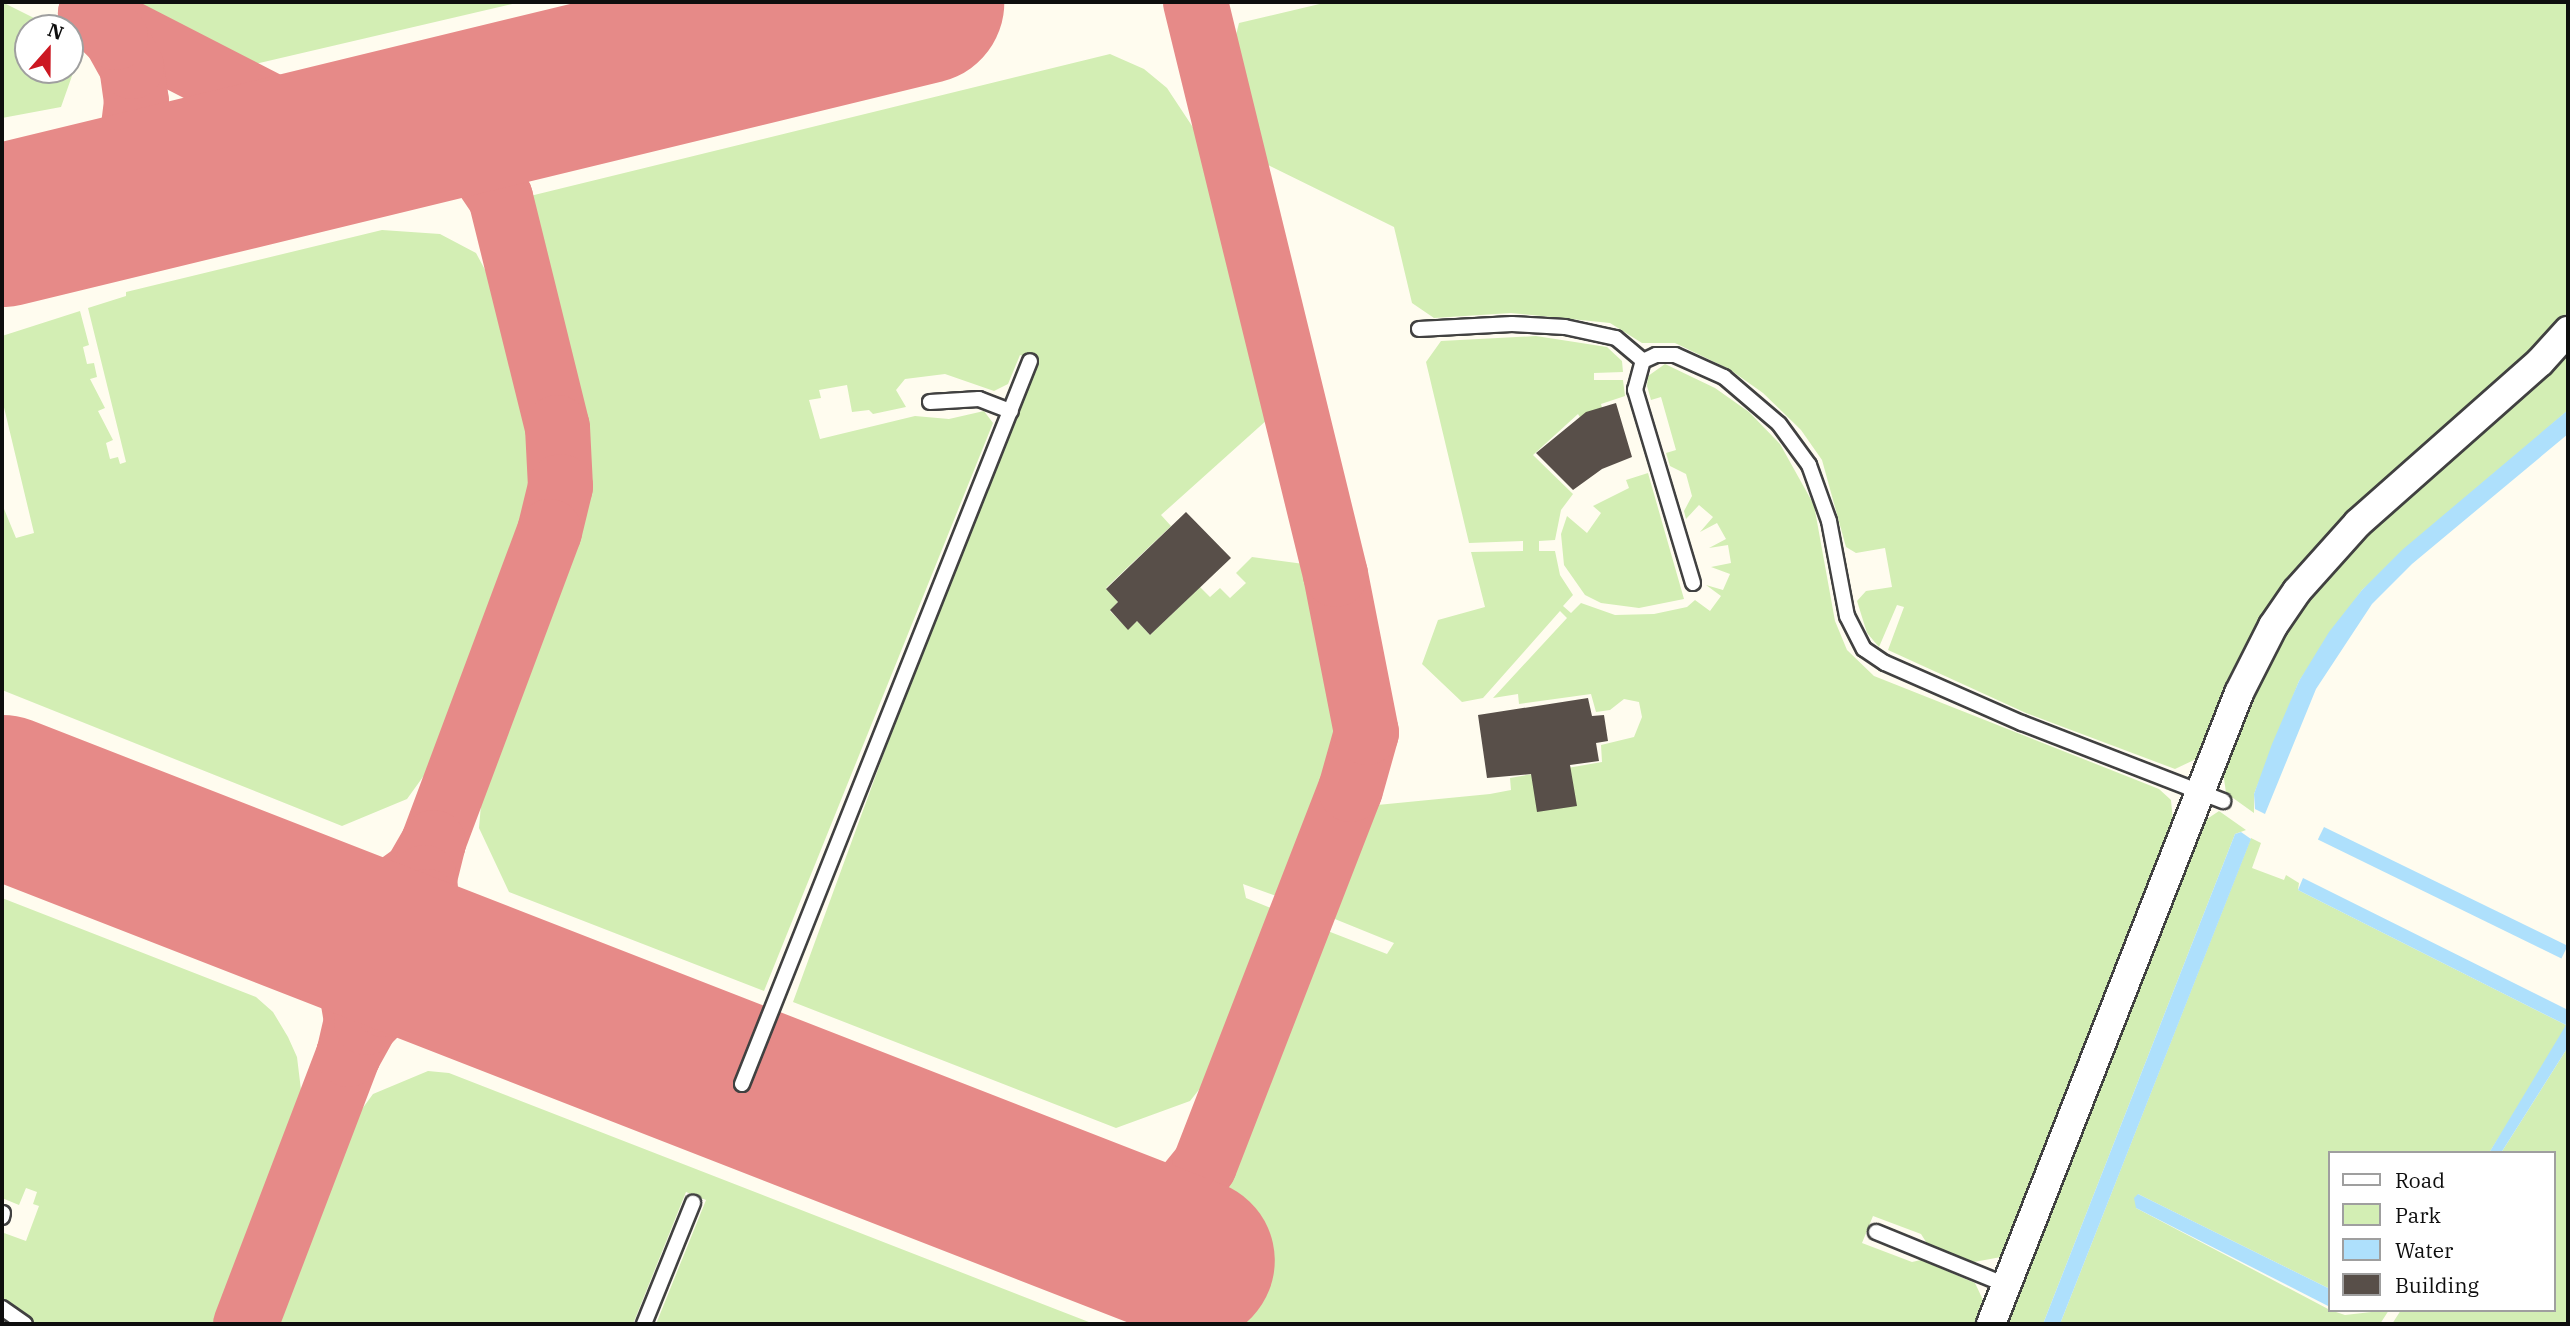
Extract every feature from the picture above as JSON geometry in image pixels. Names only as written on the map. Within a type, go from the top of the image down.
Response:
[{"type":"street","points":[[1991,1324],[2211,797],[2239,693],[2297,591],[2358,523],[2540,362],[2568,331]]},
{"type":"lane","points":[[1419,329],[1512,324],[1565,327],[1616,338],[1643,361]]},
{"type":"lane","points":[[1693,583],[1635,390],[1643,361],[1656,355],[1675,355],[1724,377],[1779,424],[1809,465],[1822,492],[1847,616],[1864,649],[1885,663],[2022,723],[2211,797]]},
{"type":"lane","points":[[741,1084],[1030,361]]},
{"type":"lane","points":[[930,401],[979,399],[1011,411]]},
{"type":"lane","points":[[645,1324],[693,1203]]},
{"type":"lane","points":[[1876,1232],[2006,1285]]},
{"type":"lane","points":[[2,1308],[25,1324]]},
{"type":"green space","points":[[2,2],[26,14],[14,14],[14,84],[69,84],[61,107],[2,118]]},
{"type":"green space","points":[[132,2],[521,2],[246,66],[224,49]]},
{"type":"green space","points":[[1328,2],[2568,2],[2568,311],[2543,342],[2336,525],[2299,568],[2264,617],[2227,685],[2202,751],[2194,760],[2175,769],[2026,713],[1888,650],[1904,607],[1897,605],[1879,647],[1867,633],[1857,601],[1866,591],[1892,587],[1885,548],[1856,553],[1846,547],[1822,460],[1801,430],[1763,393],[1729,369],[1675,343],[1642,343],[1610,323],[1511,313],[1434,318],[1412,303],[1394,227],[1264,163],[1234,43],[1239,23]]},
{"type":"green space","points":[[1110,54],[1144,69],[1167,88],[1198,135],[1268,419],[1161,515],[1171,526],[1106,588],[1118,602],[1110,611],[1128,629],[1137,621],[1150,635],[1200,587],[1210,597],[1220,588],[1230,598],[1246,583],[1236,573],[1252,557],[1304,564],[1340,715],[1338,754],[1282,898],[1243,884],[1246,898],[1278,911],[1217,1067],[1190,1101],[1116,1128],[793,1002],[899,712],[1038,361],[1020,355],[1008,384],[994,391],[945,374],[905,379],[896,390],[906,407],[873,414],[869,410],[852,412],[847,385],[819,390],[821,398],[809,400],[820,439],[915,416],[949,419],[984,411],[993,423],[764,991],[509,892],[479,828],[484,770],[575,521],[584,480],[578,422],[526,197]]},
{"type":"green space","points":[[382,230],[440,234],[476,253],[505,307],[537,454],[532,510],[441,752],[407,799],[342,826],[2,690],[2,504],[16,538],[34,533],[2,399],[2,336],[80,311],[89,345],[83,347],[87,364],[94,363],[97,377],[90,379],[105,408],[98,411],[113,440],[106,443],[110,459],[118,457],[120,464],[126,462],[88,308],[126,296],[126,292]]},
{"type":"green space","points":[[1536,336],[1607,347],[1622,361],[1623,372],[1594,373],[1594,380],[1623,380],[1625,396],[1601,404],[1605,419],[1586,427],[1578,414],[1533,455],[1573,494],[1561,510],[1555,540],[1539,541],[1539,551],[1555,551],[1560,575],[1573,595],[1563,606],[1571,613],[1581,603],[1615,615],[1654,614],[1687,607],[1695,600],[1710,611],[1721,596],[1706,585],[1723,590],[1730,574],[1711,567],[1731,563],[1728,545],[1709,548],[1726,539],[1717,523],[1700,532],[1713,517],[1699,505],[1686,519],[1684,511],[1692,496],[1686,474],[1670,466],[1666,453],[1676,450],[1661,397],[1651,400],[1647,386],[1648,376],[1665,364],[1715,388],[1749,412],[1780,444],[1814,505],[1835,621],[1847,650],[1874,676],[2159,789],[2171,800],[2173,821],[2001,1257],[1974,1262],[1928,1245],[1921,1234],[1873,1216],[1862,1243],[1912,1262],[1921,1260],[1975,1283],[1983,1300],[1977,1324],[1168,1324],[1320,928],[1387,954],[1394,943],[1325,915],[1367,806],[1490,794],[1511,790],[1510,778],[1602,762],[1601,745],[1634,737],[1642,717],[1639,702],[1624,699],[1610,710],[1596,712],[1591,694],[1519,704],[1518,694],[1493,698],[1567,618],[1560,611],[1483,698],[1462,702],[1422,664],[1438,620],[1485,607],[1471,552],[1523,551],[1523,541],[1469,543],[1426,362],[1441,341]]},
{"type":"green space","points":[[2568,349],[2568,410],[2362,590],[2299,681],[2254,794],[2254,813],[2226,793],[2222,764],[2246,704],[2308,597],[2357,541]]},
{"type":"green space","points":[[1648,473],[1684,599],[1639,608],[1601,603],[1585,595],[1564,565],[1561,534],[1567,516],[1587,533],[1601,513],[1593,506],[1629,488],[1626,480]]},
{"type":"green space","points":[[2219,811],[2246,830],[2235,834],[2043,1324],[2003,1324],[2198,825]]},
{"type":"green space","points":[[2251,838],[2261,843],[2252,868],[2284,880],[2286,875],[2299,883],[2298,890],[2566,1025],[2567,1030],[2490,1151],[2328,1151],[2328,1288],[2138,1194],[2136,1208],[2328,1309],[2328,1312],[2345,1315],[2388,1312],[2380,1324],[2060,1324]]},
{"type":"green space","points":[[2,898],[256,997],[273,1012],[288,1037],[297,1057],[301,1090],[291,1138],[221,1324],[37,1324],[2,1299],[4,1233],[26,1241],[39,1206],[33,1204],[37,1192],[26,1188],[19,1205],[2,1198]]},
{"type":"green space","points":[[2568,1047],[2568,1324],[2392,1324],[2400,1312],[2556,1312],[2556,1151],[2502,1151]]},
{"type":"green space","points":[[428,1071],[449,1073],[1094,1324],[656,1324],[706,1200],[686,1192],[633,1324],[268,1324],[338,1142],[373,1094]]},
{"type":"water","points":[[2568,410],[2568,434],[2412,564],[2372,604],[2316,689],[2265,814],[2255,809],[2254,794],[2272,744],[2299,681],[2329,632],[2362,590],[2402,550]]},
{"type":"water","points":[[2324,827],[2568,946],[2561,958],[2318,840]]},
{"type":"water","points":[[2241,832],[2251,839],[2060,1324],[2043,1324],[2235,834]]},
{"type":"water","points":[[2303,878],[2568,1010],[2568,1047],[2502,1151],[2490,1151],[2566,1025],[2298,890]]},
{"type":"water","points":[[2138,1194],[2328,1288],[2328,1306],[2136,1208],[2134,1198]]},
{"type":"building","points":[[1616,403],[1632,457],[1602,469],[1573,490],[1536,453],[1586,412]]},
{"type":"building","points":[[1186,512],[1231,558],[1150,635],[1137,621],[1128,630],[1110,610],[1118,602],[1106,589]]},
{"type":"building","points":[[1588,698],[1592,716],[1604,715],[1608,741],[1596,743],[1599,761],[1570,765],[1577,806],[1537,812],[1531,774],[1487,778],[1478,715]]},
{"type":"taxiway","points":[[1088,1219],[1143,1224],[1164,1214],[1204,1165],[1350,789],[1366,732],[1335,574],[1195,2]]},
{"type":"taxiway","points":[[90,13],[310,126],[337,133],[438,140],[481,169],[500,197],[557,427],[560,486],[549,531],[433,842],[415,873],[372,904],[345,912],[284,906]]},
{"type":"taxiway","points":[[48,213],[91,191],[116,165],[132,134],[136,101],[131,66],[115,37],[90,13]]},
{"type":"taxiway","points":[[433,842],[424,877],[426,901],[435,928],[468,968],[498,989]]},
{"type":"taxiway","points":[[284,906],[333,945],[347,967],[356,1020],[348,1054]]},
{"type":"taxiway","points":[[245,1324],[348,1054],[366,1022],[384,1004],[414,992],[439,986],[498,989]]},
{"type":"runway","points":[[2,225],[922,2]]},
{"type":"runway","points":[[2,796],[1193,1260]]}]
